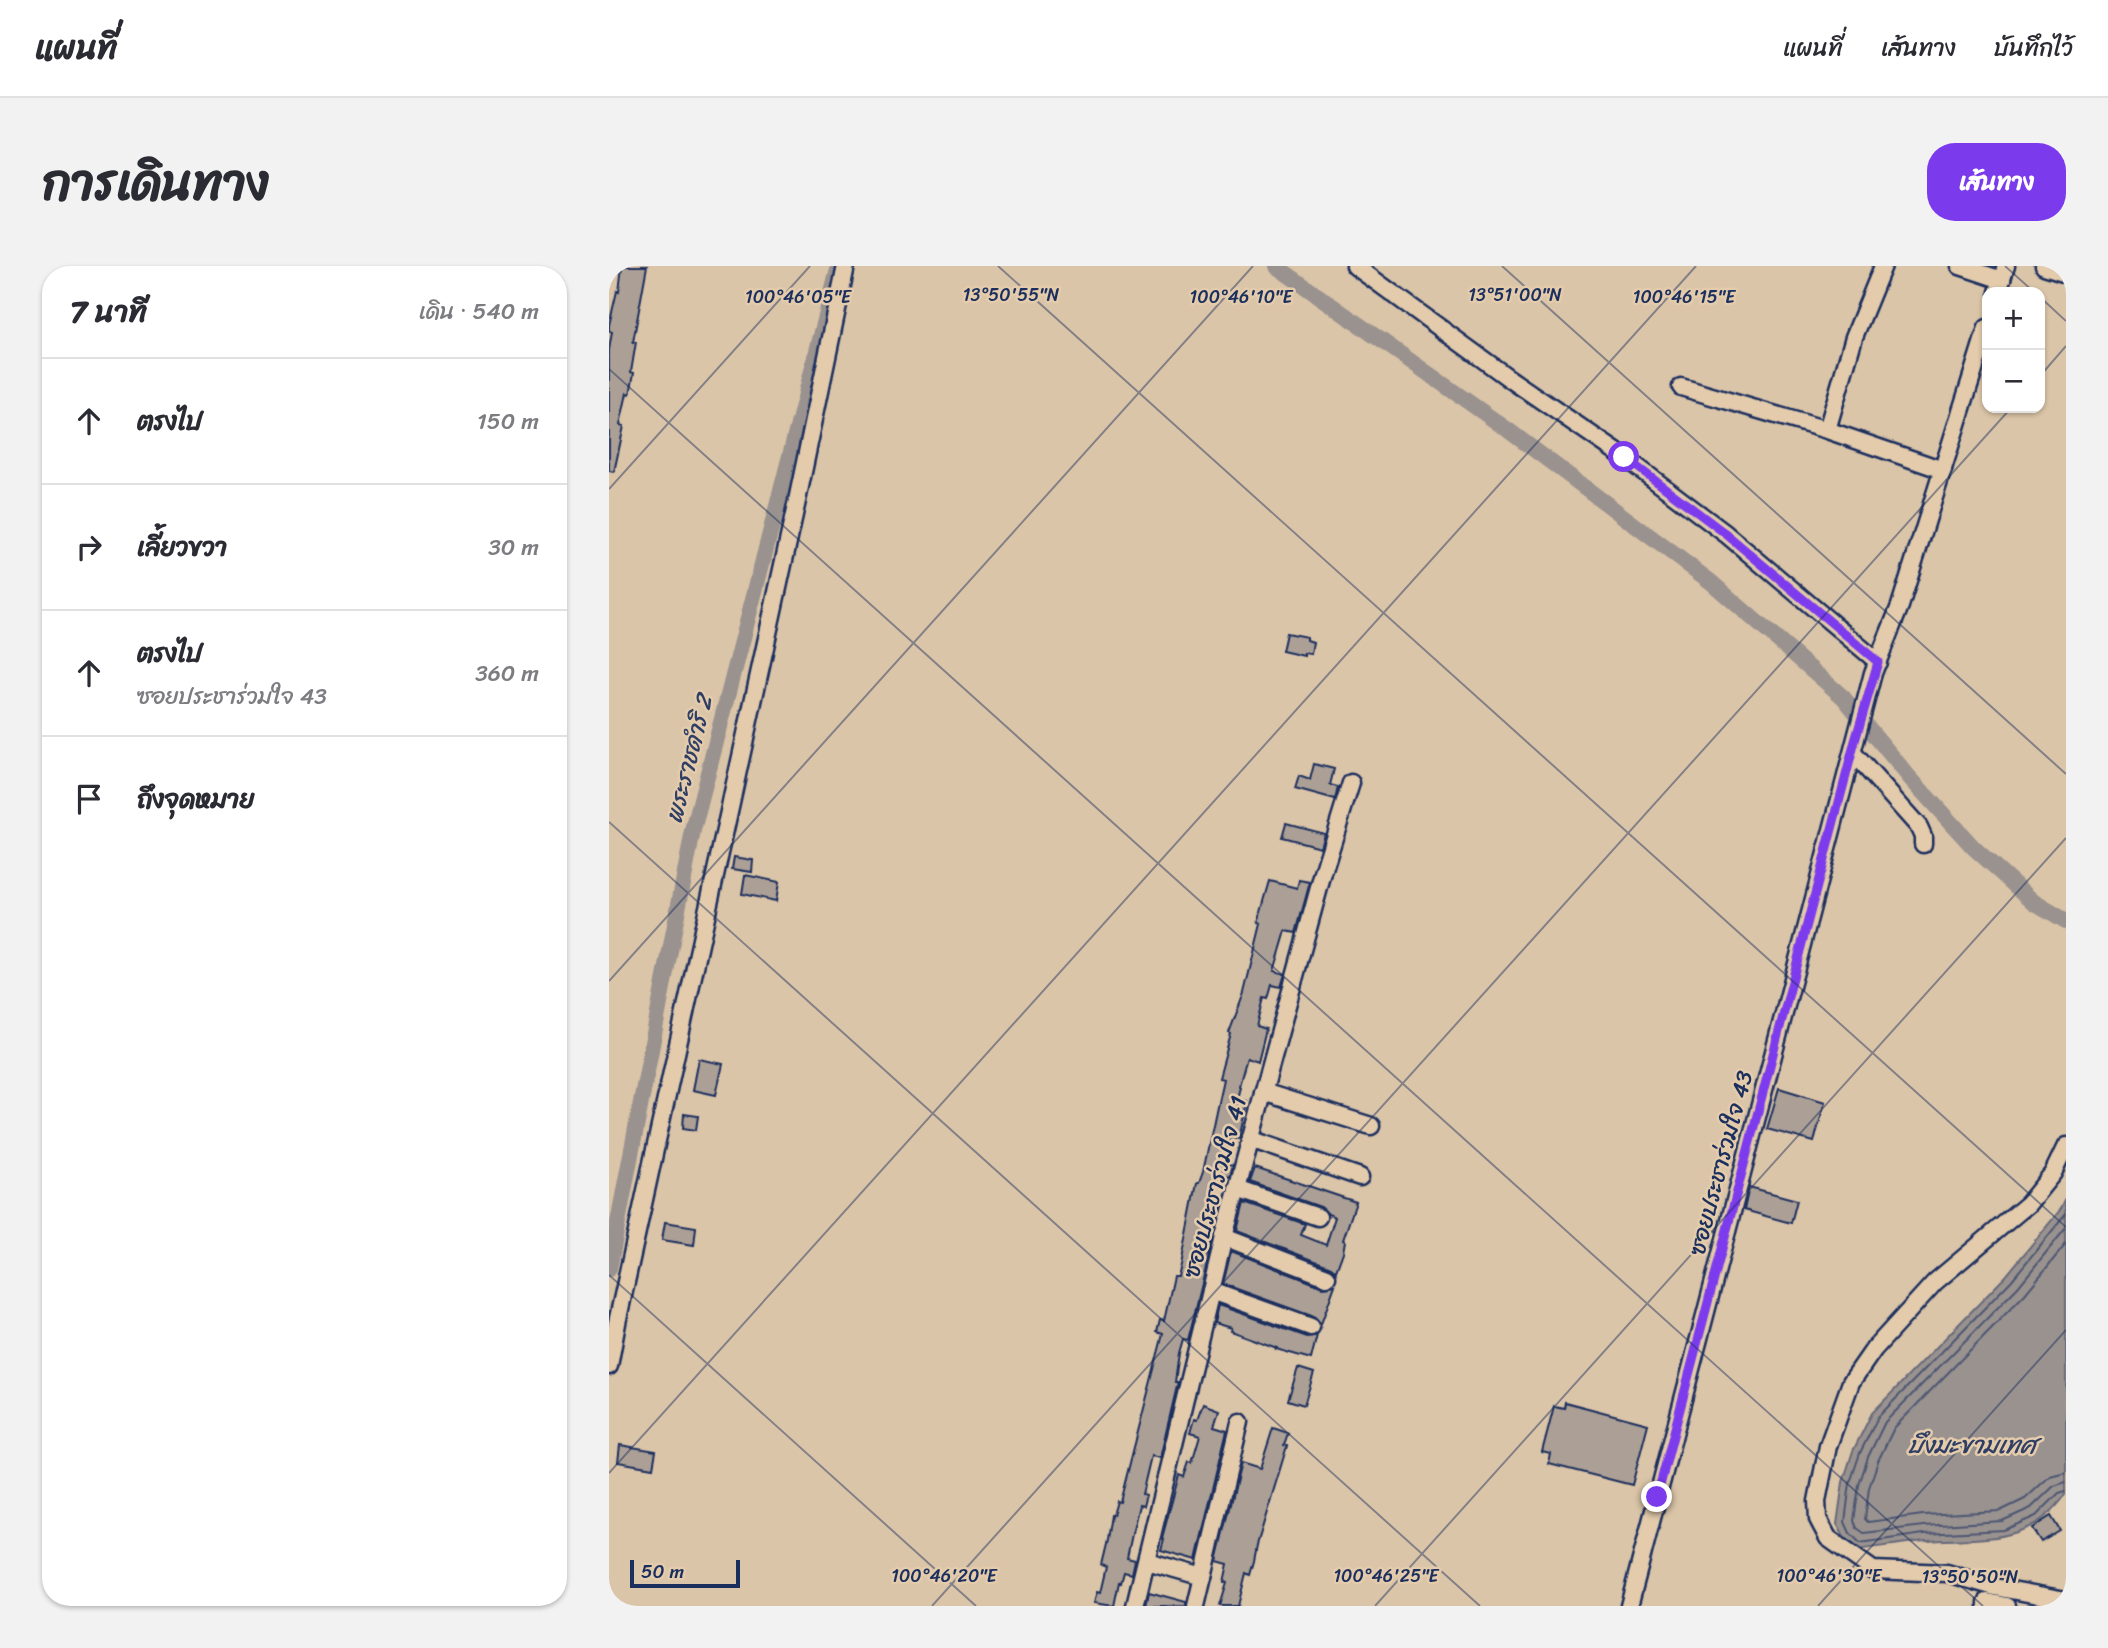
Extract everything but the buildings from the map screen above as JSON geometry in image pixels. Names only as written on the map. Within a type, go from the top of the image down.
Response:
[{"type":"street","points":[[609,1366],[846,266]]},
{"type":"street","points":[[1355,266],[1510,379],[1624,457],[1716,526],[1876,668]]},
{"type":"street","points":[[1827,430],[1854,337],[1883,266]]},
{"type":"street","points":[[1960,266],[2002,279]]},
{"type":"street","points":[[2044,266],[2066,273]]},
{"type":"street","name":"ซอยประชาร่วมใจ 43","points":[[1629,1606],[1876,668],[1901,606],[1982,344]]},
{"type":"street","points":[[1681,387],[1827,430],[1943,470]]},
{"type":"street","points":[[1853,753],[1919,827],[1923,844]]},
{"type":"street","name":"ซอยประชาร่วมใจ 41","points":[[1135,1606],[1224,1237],[1350,783]]},
{"type":"street","points":[[1263,1092],[1371,1126]]},
{"type":"street","points":[[1250,1139],[1360,1177]]},
{"type":"street","points":[[2066,1146],[2053,1173],[2028,1203],[1935,1282],[1874,1349],[1851,1382],[1828,1446],[1817,1502],[1818,1519],[1828,1538],[1873,1570],[1947,1573],[1995,1587],[2066,1600]]},
{"type":"street","points":[[1237,1189],[1318,1217]]},
{"type":"street","points":[[1224,1237],[1327,1277]]},
{"type":"street","points":[[1211,1291],[1311,1327]]},
{"type":"street","points":[[1196,1606],[1240,1422]]},
{"type":"street","points":[[1147,1561],[1203,1577]]},
{"type":"street","points":[[1987,1606],[1987,1602],[2007,1606]]},
{"type":"water","name":"บึงมะขามเทศ","points":[[2066,1199],[2066,1494],[2052,1511],[2037,1523],[2004,1536],[1918,1542],[1856,1550],[1837,1524],[1843,1482],[1853,1451],[1872,1413],[2006,1276],[2061,1209]]},
{"type":"waterway","name":"พระราชดำริ 2","points":[[609,1269],[693,831],[839,266]]},
{"type":"waterway","points":[[1276,266],[1508,430],[1711,582],[1843,697],[1910,778],[1974,848],[2034,902],[2066,921]]},
{"type":"route","points":[[1624,457],[1726,534],[1878,662],[1657,1497]]}]
